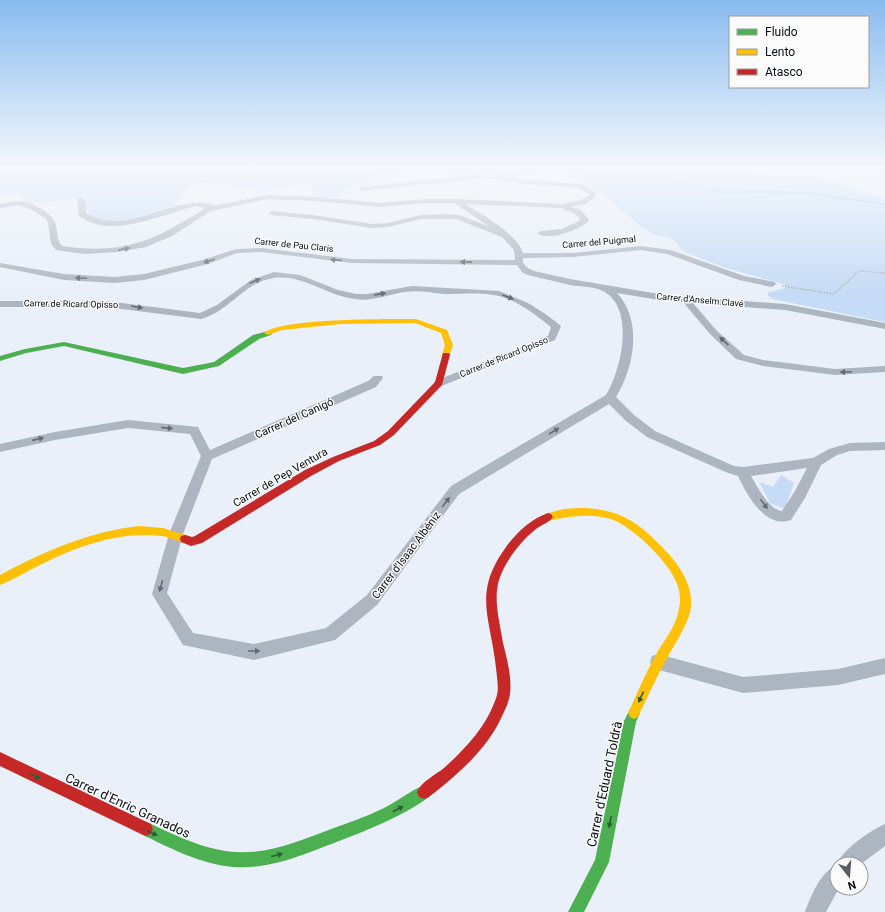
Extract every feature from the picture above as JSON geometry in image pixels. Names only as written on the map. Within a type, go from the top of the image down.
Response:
[{"type":"street","points":[[38,210],[49,218],[52,223],[56,244],[59,248],[84,252],[118,250],[155,241],[208,210]]},
{"type":"street","points":[[82,210],[84,217],[91,221],[107,224],[129,221],[174,210]]},
{"type":"street","points":[[469,210],[494,226],[504,235],[518,251],[519,259]]},
{"type":"street","points":[[540,234],[563,232],[585,220],[578,212],[571,210]]},
{"type":"street","points":[[272,213],[313,217],[372,226],[388,225],[421,217],[447,216],[457,218],[504,235]]},
{"type":"street","name":"Carrer del Puigmal","points":[[519,259],[573,255],[605,250],[642,248],[668,252],[742,278],[772,284]]},
{"type":"street","name":"Carrer de Pau Claris","points":[[0,266],[64,277],[115,280],[144,277],[205,262],[236,251],[261,250],[352,261],[519,259]]},
{"type":"street","name":"Carrer d'Anselm Clavé","points":[[519,259],[525,270],[538,276],[665,298],[785,308],[885,326]]},
{"type":"street","name":"Carrer de Ricard Opisso","points":[[0,304],[106,304],[201,316],[210,314],[222,307],[251,282],[274,275],[289,275],[304,278],[337,293],[357,298],[408,289],[503,294],[534,308],[556,326],[552,338],[439,383]]},
{"type":"street","points":[[603,287],[618,298],[624,312],[628,329],[626,360],[615,391],[610,398],[630,418],[651,434],[732,470],[743,472],[816,462],[833,452],[850,447],[885,446]]},
{"type":"street","points":[[685,299],[713,332],[740,357],[763,363],[836,372],[885,369]]},
{"type":"street","points":[[0,359],[25,351],[64,344],[183,371],[216,364],[256,337],[281,328],[340,322],[416,321],[444,332],[448,345],[439,383]]},
{"type":"street","name":"Carrer del Canigó","points":[[207,456],[372,384],[378,378]]},
{"type":"street","name":"Carrer de Pep Ventura","points":[[0,580],[47,555],[75,543],[93,538],[148,531],[176,534],[191,542],[198,540],[308,473],[336,459],[377,443],[392,432],[439,383]]},
{"type":"street","name":"Carrer d'Isaac Albéniz","points":[[207,456],[171,548],[159,594],[188,640],[254,652],[330,636],[372,600],[455,490],[610,398]]},
{"type":"street","points":[[0,448],[55,436],[128,424],[194,430],[207,456]]},
{"type":"street","points":[[743,472],[745,478],[770,513],[783,517],[786,516],[800,494],[816,462]]},
{"type":"street","name":"Carrer d'Enric Granados","points":[[0,759],[181,846],[221,857],[243,860],[265,858],[297,850],[396,811],[417,798],[455,769],[484,736],[502,700],[504,680],[492,602],[492,587],[496,572],[509,551],[523,534],[543,519],[558,514],[594,512],[612,515],[630,524],[646,537],[677,572],[683,584],[685,608],[682,619],[658,662]]},
{"type":"street","points":[[658,662],[743,685],[838,677],[885,666]]},
{"type":"street","name":"Carrer d'Eduard Toldrà","points":[[576,912],[602,862],[630,721],[658,662]]},
{"type":"street","points":[[855,856],[885,834]]},
{"type":"street","points":[[815,912],[829,886]]},
{"type":"path","points":[[772,284],[834,294],[859,271],[885,273]]},
{"type":"shaded area","points":[[86,210],[162,210],[134,218],[108,222],[95,219],[90,216]]},
{"type":"shaded area","points":[[621,210],[885,210],[885,322],[772,299],[767,295],[769,292],[786,288],[783,284],[723,267],[685,252],[680,249],[678,244],[671,238],[653,234],[644,229]]},
{"type":"shaded area","points":[[781,475],[794,483],[785,509],[770,503],[759,482],[773,487]]},
{"type":"traffic: fast","points":[[0,359],[25,351],[64,344],[183,371],[216,364],[256,337],[268,333]]},
{"type":"traffic: fast","points":[[576,912],[602,862],[630,721],[634,713]]},
{"type":"traffic: fast","points":[[146,829],[181,845],[206,854],[232,859],[257,859],[295,850],[364,824],[405,805],[424,792]]},
{"type":"traffic: slow","points":[[268,333],[281,328],[341,322],[416,321],[444,332],[449,345],[446,355]]},
{"type":"traffic: slow","points":[[548,517],[571,512],[587,512],[603,513],[620,519],[641,533],[662,553],[682,582],[685,599],[683,616],[634,713]]},
{"type":"traffic: slow","points":[[0,580],[65,548],[115,533],[139,531],[163,532],[185,539]]},
{"type":"traffic: jam","points":[[185,539],[191,542],[198,540],[308,473],[336,459],[377,443],[391,433],[439,383],[446,355]]},
{"type":"traffic: jam","points":[[424,792],[448,773],[470,752],[488,729],[496,715],[502,701],[504,688],[502,665],[494,625],[491,594],[493,580],[506,555],[524,533],[533,525],[548,517]]},
{"type":"traffic: jam","points":[[0,759],[146,829]]}]
